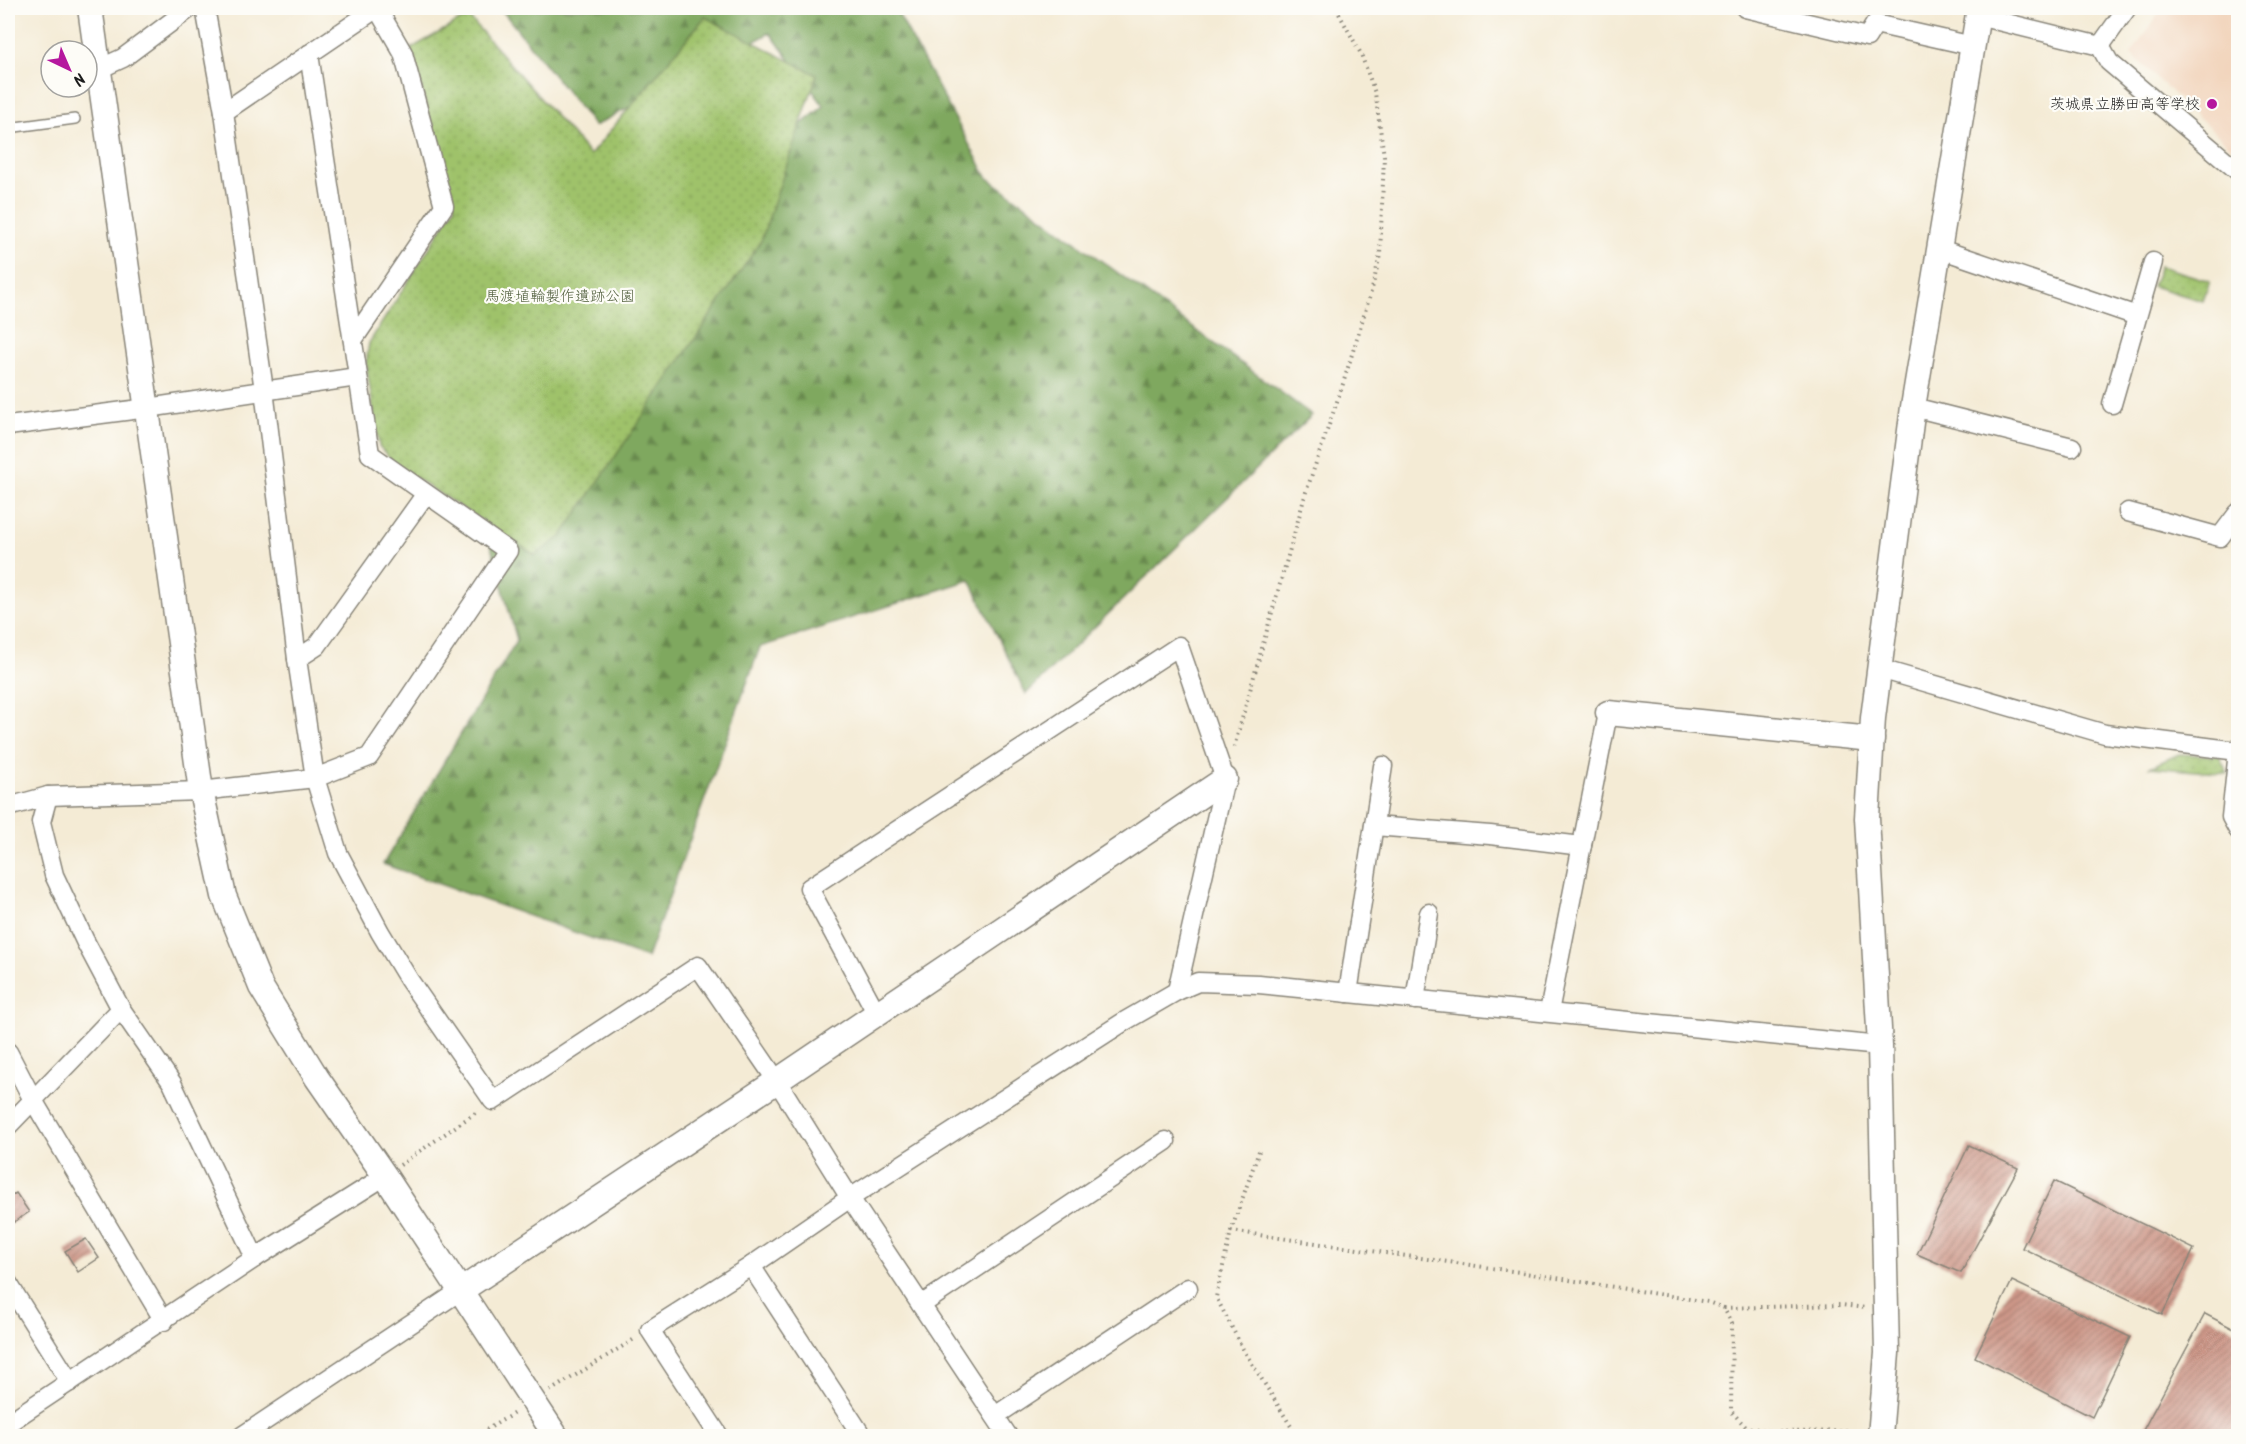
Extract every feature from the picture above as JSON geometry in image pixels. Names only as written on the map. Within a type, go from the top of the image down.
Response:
[{"type":"street","points":[[90,8],[95,39]]},
{"type":"street","points":[[190,8],[123,58],[99,69],[201,791],[224,896],[261,987],[317,1078],[385,1176],[556,1437]]},
{"type":"street","points":[[205,8],[224,112],[264,390],[297,659],[315,778],[338,852],[380,932],[409,980],[493,1101],[698,966],[777,1081],[850,1198],[1008,1437]]},
{"type":"street","points":[[224,112],[377,8],[403,53],[444,206],[353,340]]},
{"type":"street","points":[[1745,8],[1867,37],[1875,24],[1973,46]]},
{"type":"street","points":[[2100,46],[2127,8]]},
{"type":"street","points":[[1880,1433],[1887,1353],[1880,1046],[1867,818],[1872,739],[1913,407],[1978,12],[2100,46],[2109,62],[2238,171]]},
{"type":"street","points":[[8,807],[48,796],[201,791],[315,778],[369,757],[508,551],[425,495],[370,454],[309,54]]},
{"type":"street","points":[[1940,249],[2137,316]]},
{"type":"street","points":[[2112,404],[2153,262]]},
{"type":"street","points":[[8,426],[357,377]]},
{"type":"street","points":[[1913,407],[2072,447]]},
{"type":"street","points":[[297,659],[317,646],[425,495]]},
{"type":"street","points":[[2128,512],[2220,537],[2238,513]]},
{"type":"street","points":[[877,1014],[809,888],[1179,646],[1226,779],[1177,991]]},
{"type":"street","points":[[1880,669],[2105,734],[2238,751],[2231,817],[2238,830]]},
{"type":"street","points":[[1549,1012],[1608,712],[1872,739]]},
{"type":"street","points":[[1348,993],[1383,766]]},
{"type":"street","points":[[242,1437],[1226,779]]},
{"type":"street","points":[[48,796],[40,822],[54,875],[121,1009],[172,1083],[255,1258]]},
{"type":"street","points":[[1374,826],[1491,835],[1582,846]]},
{"type":"street","points":[[1414,1000],[1429,913]]},
{"type":"street","points":[[718,1437],[650,1330],[1125,1021],[1177,991],[1198,982],[1259,984],[1880,1046]]},
{"type":"street","points":[[8,1126],[121,1009]]},
{"type":"street","points":[[8,1052],[33,1100],[164,1321]]},
{"type":"street","points":[[921,1305],[1166,1141]]},
{"type":"street","points":[[8,1423],[164,1321],[255,1258],[385,1176]]},
{"type":"street","points":[[751,1266],[862,1437]]},
{"type":"street","points":[[8,1283],[70,1382]]},
{"type":"street","points":[[995,1416],[1188,1288]]},
{"type":"lane","points":[[8,128],[75,119]]},
{"type":"path","points":[[1226,779],[1296,526],[1372,289],[1380,255],[1383,156],[1375,93],[1361,54],[1336,8]]},
{"type":"path","points":[[385,1176],[493,1101]]},
{"type":"path","points":[[1259,1151],[1231,1231],[1216,1297],[1243,1349],[1296,1437]]},
{"type":"path","points":[[1231,1231],[1519,1272],[1708,1302],[1724,1308],[1842,1305],[1885,1310]]},
{"type":"path","points":[[1724,1308],[1732,1324],[1731,1411],[1746,1427],[1774,1432],[1880,1433]]},
{"type":"path","points":[[476,1437],[650,1330]]},
{"type":"shaded area","name":"茨城県立勝田高等学校","points":[[2163,8],[2238,8],[2238,154],[2131,54]]},
{"type":"green space","points":[[500,8],[895,8],[987,177],[1312,415],[1026,694],[970,580],[760,647],[647,958],[383,864],[517,640],[456,420],[567,308],[824,106],[770,33],[594,126]]},
{"type":"green space","name":"馬渡埴輪製作遺跡公園","points":[[468,16],[590,155],[705,17],[817,75],[761,241],[561,537],[535,555],[395,465],[379,446],[366,363],[369,343],[455,207],[410,49]]},
{"type":"green space","points":[[2160,266],[2210,281],[2203,301],[2152,286]]},
{"type":"green space","points":[[2179,754],[2219,756],[2228,774],[2150,767]]},
{"type":"building","points":[[1969,1145],[2018,1168],[1961,1273],[1917,1254]]},
{"type":"building","points":[[2054,1181],[2194,1249],[2162,1315],[2022,1248]]},
{"type":"building","points":[[16,1193],[29,1212],[8,1226],[8,1198]]},
{"type":"building","points":[[86,1239],[99,1258],[78,1272],[65,1251]]},
{"type":"building","points":[[2012,1281],[2130,1337],[2092,1417],[1975,1357]]},
{"type":"building","points":[[2205,1314],[2238,1331],[2238,1436],[2140,1436]]},
{"type":"place","name":"茨城県立勝田高等学校","points":[[2212,104]]}]
